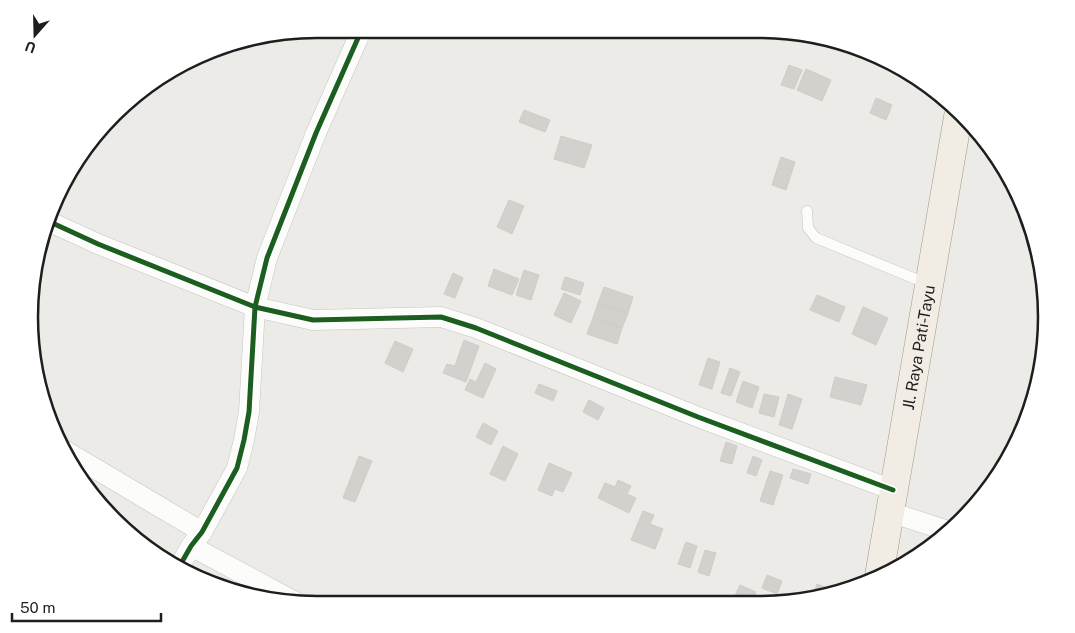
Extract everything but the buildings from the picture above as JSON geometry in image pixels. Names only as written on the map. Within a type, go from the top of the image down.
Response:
[{"type":"main road","name":"Jl. Raya Pati-Tayu","points":[[880,568],[957,121]]},
{"type":"street","points":[[183,561],[237,468],[249,412],[255,307],[267,258],[316,133],[358,38]]},
{"type":"street","points":[[53,224],[98,244],[255,307],[313,320],[441,318],[476,328],[698,417],[892,501],[941,527]]},
{"type":"street","points":[[77,458],[196,539],[282,593]]},
{"type":"lane","points":[[807,211],[808,228],[816,238],[929,284]]},
{"type":"cycle path","points":[[182,561],[202,532],[237,468],[249,412],[255,307],[267,258],[316,133],[358,38]]},
{"type":"cycle path","points":[[53,224],[98,244],[255,307],[313,320],[441,317],[476,328],[698,417],[893,490]]}]
